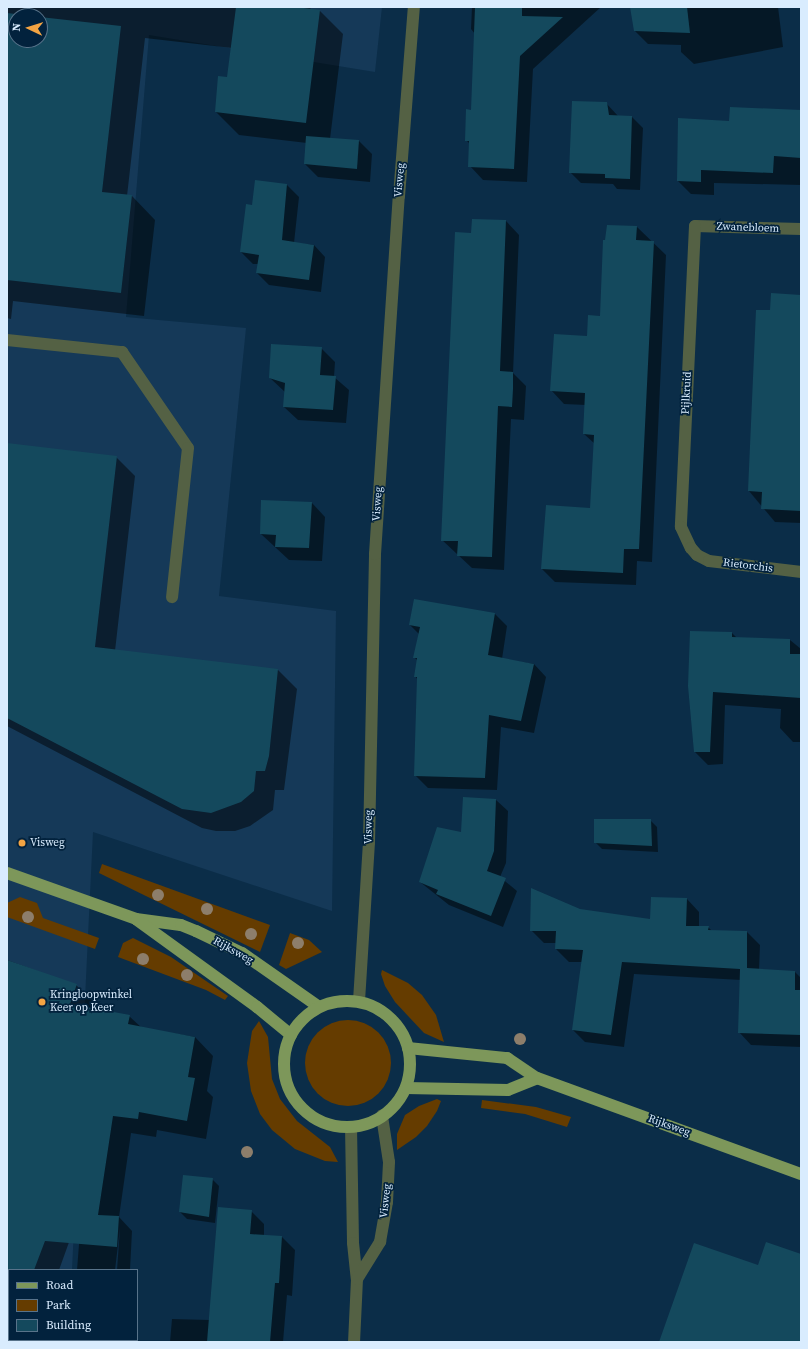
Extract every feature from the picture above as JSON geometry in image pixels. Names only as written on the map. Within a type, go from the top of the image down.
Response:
[{"type":"main road","name":"Rijksweg","points":[[7,873],[136,919],[181,925],[196,931],[242,953],[320,1007]]},
{"type":"main road","name":"Rijksweg","points":[[136,919],[258,1007],[291,1035]]},
{"type":"main road","points":[[341,1000],[359,1001],[376,1007],[391,1018],[403,1033],[408,1048],[410,1069],[406,1088],[396,1104],[382,1116],[366,1124],[351,1126],[332,1125],[315,1118],[302,1108],[292,1094],[285,1077],[284,1060],[291,1035],[308,1014],[320,1007],[341,1000]]},
{"type":"main road","name":"Rijksweg","points":[[408,1048],[507,1058],[537,1078],[801,1174]]},
{"type":"main road","points":[[406,1088],[508,1090],[537,1078]]},
{"type":"street","name":"Visweg","points":[[359,1001],[369,842],[375,554],[399,196],[414,7]]},
{"type":"street","name":"Zwanebloem","points":[[695,226],[801,229]]},
{"type":"street","name":"Pijlkruid","points":[[695,226],[680,527],[686,541],[697,555]]},
{"type":"street","points":[[7,340],[122,352],[188,448],[172,597]]},
{"type":"street","name":"Rietorchis","points":[[697,555],[709,560],[801,572]]},
{"type":"street","name":"Visweg","points":[[357,1279],[380,1242],[387,1202],[389,1162],[382,1116]]},
{"type":"street","name":"Visweg","points":[[351,1126],[353,1243],[357,1279],[354,1342]]},
{"type":"shaded area","points":[[7,7],[382,7],[375,72],[149,35],[126,317],[246,328],[219,596],[336,611],[332,911],[93,832],[72,1269],[8,1269],[8,1341],[70,1341],[7,1342]]},
{"type":"green space","points":[[102,864],[270,925],[260,952],[99,873]]},
{"type":"green space","points":[[20,897],[37,903],[43,918],[99,938],[95,949],[7,917],[7,903]]},
{"type":"green space","points":[[290,933],[309,940],[322,952],[286,969],[279,965]]},
{"type":"green space","points":[[133,938],[171,957],[228,996],[225,1000],[206,990],[118,957],[123,943]]},
{"type":"green space","points":[[382,970],[408,983],[422,995],[436,1015],[444,1042],[424,1033],[395,1002],[385,986],[381,974]]},
{"type":"green space","points":[[348,1020],[364,1024],[378,1033],[387,1047],[391,1063],[387,1079],[378,1093],[364,1102],[348,1106],[332,1102],[318,1093],[309,1079],[305,1063],[309,1047],[318,1033],[332,1024]]},
{"type":"green space","points":[[259,1021],[268,1037],[272,1079],[280,1099],[297,1121],[330,1147],[338,1162],[325,1161],[295,1149],[272,1130],[260,1114],[251,1091],[247,1063],[252,1031]]},
{"type":"green space","points":[[437,1099],[441,1101],[437,1111],[427,1126],[416,1137],[397,1150],[397,1134],[405,1115],[419,1106]]},
{"type":"green space","points":[[482,1100],[536,1107],[571,1117],[567,1127],[525,1114],[481,1108]]},
{"type":"building","points":[[236,7],[296,7],[320,10],[306,123],[215,112],[218,76],[227,77]]},
{"type":"building","points":[[475,7],[522,7],[522,16],[563,17],[520,56],[514,169],[468,167],[469,141],[465,141],[466,109],[471,110]]},
{"type":"building","points":[[630,7],[687,7],[690,33],[634,31]]},
{"type":"building","points":[[7,13],[8,48],[48,48],[48,18],[121,26],[102,192],[132,195],[121,293],[7,280]]},
{"type":"building","points":[[572,101],[607,102],[609,115],[632,116],[630,179],[605,178],[605,174],[569,173]]},
{"type":"building","points":[[730,107],[801,110],[801,158],[774,156],[773,173],[701,170],[701,182],[677,181],[678,118],[729,121]]},
{"type":"building","points":[[306,136],[359,140],[357,169],[304,164]]},
{"type":"building","points":[[255,180],[287,184],[282,240],[314,245],[309,280],[256,273],[259,255],[240,252],[246,204],[252,205]]},
{"type":"building","points":[[472,219],[506,220],[500,371],[513,372],[513,389],[512,407],[498,406],[492,557],[457,556],[458,541],[441,541],[455,232],[471,233]]},
{"type":"building","points":[[607,225],[637,226],[636,240],[654,241],[639,549],[624,549],[623,573],[541,569],[546,505],[590,508],[594,435],[583,434],[585,393],[550,391],[554,334],[587,336],[588,315],[600,316],[603,240],[605,240]]},
{"type":"building","points":[[771,293],[801,295],[801,511],[761,509],[762,492],[748,491],[756,310],[770,310]]},
{"type":"building","points":[[271,344],[322,347],[320,375],[336,376],[333,410],[283,407],[285,383],[269,378]]},
{"type":"building","points":[[7,443],[117,456],[95,647],[278,669],[269,756],[265,771],[256,771],[254,791],[241,802],[211,813],[182,809],[7,718]]},
{"type":"building","points":[[261,500],[312,502],[309,548],[275,547],[276,535],[260,534]]},
{"type":"building","points":[[414,599],[495,613],[488,655],[534,664],[521,721],[489,715],[485,778],[414,776],[417,677],[414,677],[417,658],[413,658],[420,627],[409,625]]},
{"type":"building","points":[[690,631],[732,632],[732,637],[790,639],[790,654],[801,654],[801,698],[713,692],[710,752],[694,752],[688,686]]},
{"type":"building","points":[[463,797],[496,799],[494,851],[487,871],[506,878],[491,916],[436,894],[438,890],[419,882],[437,827],[461,832]]},
{"type":"building","points":[[594,819],[651,819],[652,846],[594,843]]},
{"type":"building","points":[[531,888],[580,909],[650,919],[651,897],[687,898],[686,926],[709,926],[708,930],[747,931],[747,968],[795,971],[795,990],[801,990],[801,1035],[738,1033],[740,969],[622,962],[611,1035],[572,1030],[583,950],[555,949],[556,931],[530,931]]},
{"type":"building","points":[[7,960],[77,984],[70,1004],[130,1015],[128,1024],[195,1037],[188,1077],[195,1078],[187,1121],[139,1112],[138,1119],[113,1116],[98,1215],[119,1216],[117,1247],[45,1241],[34,1269],[7,1270]]},
{"type":"building","points":[[183,1175],[213,1178],[209,1217],[179,1212]]},
{"type":"building","points":[[218,1207],[252,1210],[250,1234],[282,1236],[279,1283],[275,1283],[270,1342],[207,1342]]},
{"type":"building","points":[[766,1242],[801,1254],[801,1342],[659,1342],[694,1243],[758,1265]]},
{"type":"place","name":"Visweg","points":[[22,843]]},
{"type":"place","name":"Kringloopwinkel Keer op Keer","points":[[42,1002]]}]
